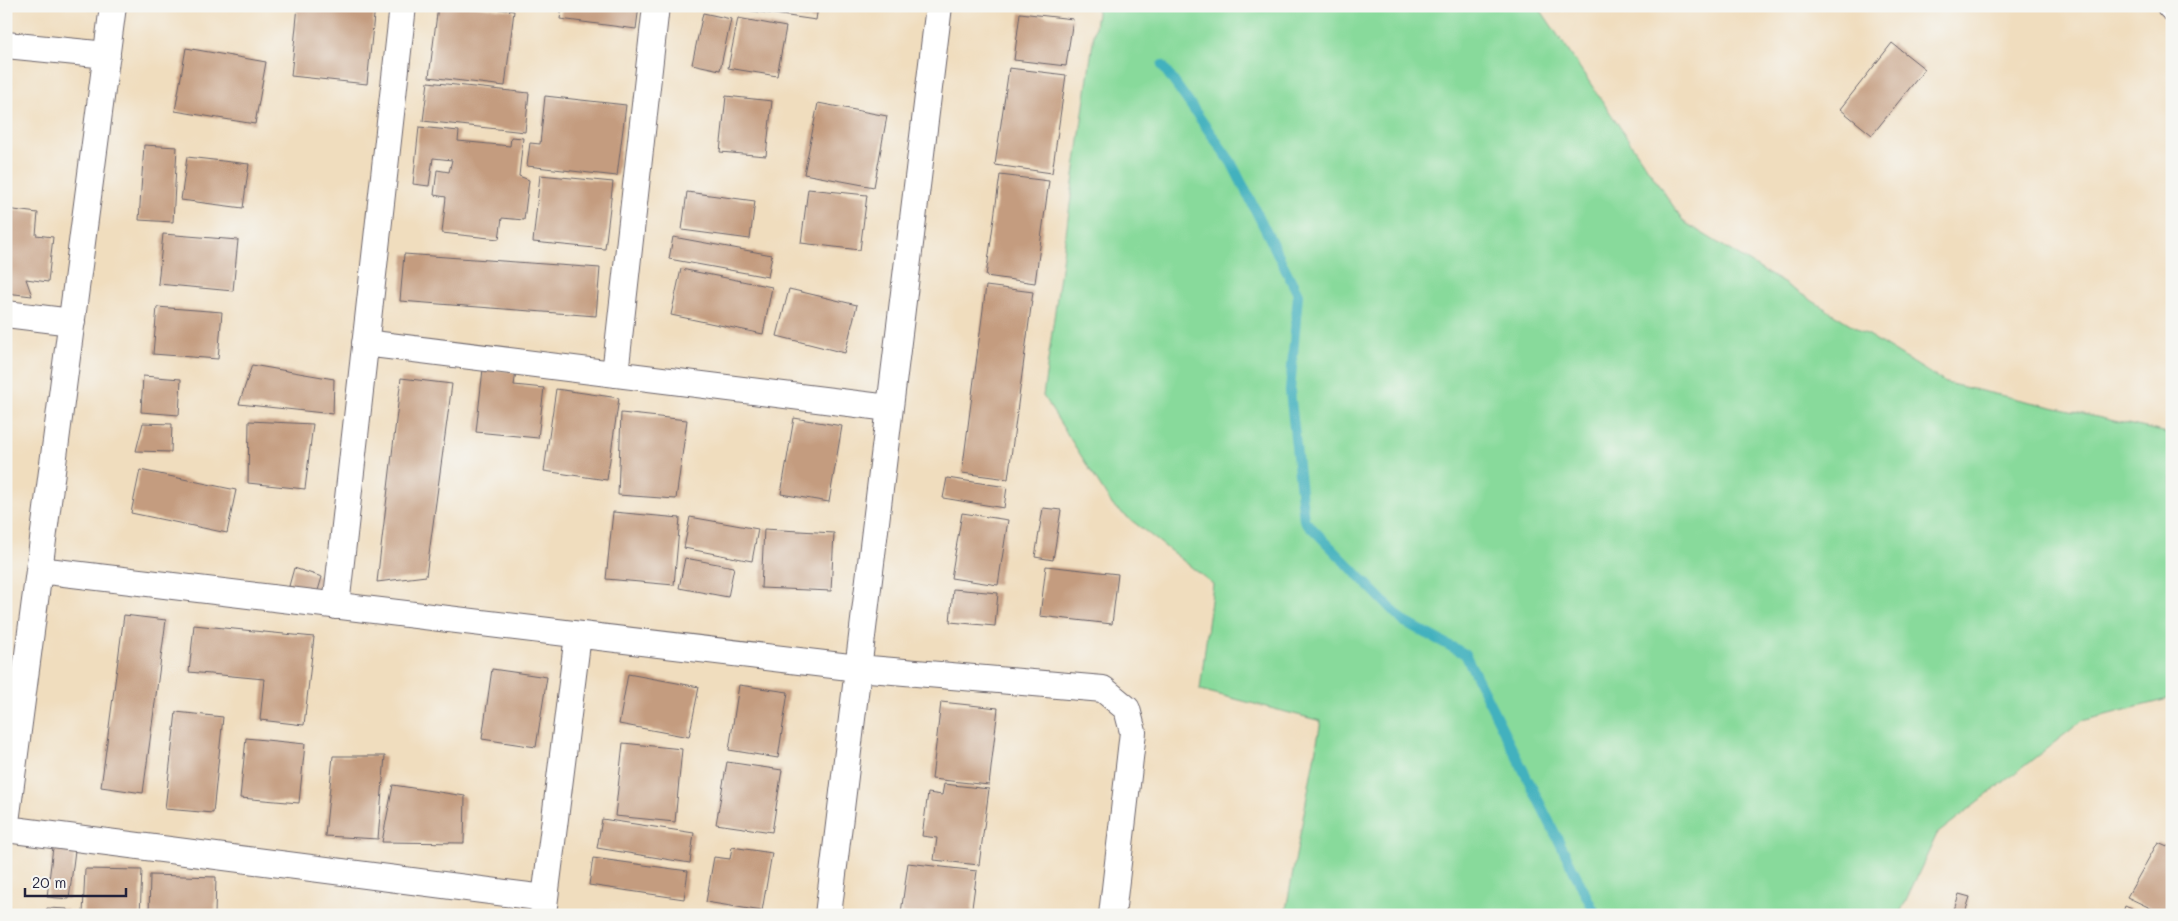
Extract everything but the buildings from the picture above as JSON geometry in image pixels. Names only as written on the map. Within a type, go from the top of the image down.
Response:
[{"type":"street","points":[[6,822],[113,6]]},
{"type":"street","points":[[336,606],[403,6]]},
{"type":"street","points":[[615,374],[656,6]]},
{"type":"street","points":[[828,915],[939,6]]},
{"type":"street","points":[[6,45],[107,55]]},
{"type":"street","points":[[6,314],[72,322]]},
{"type":"street","points":[[365,343],[889,408]]},
{"type":"street","points":[[40,570],[858,668],[1103,689],[1127,709],[1133,732],[1112,915]]},
{"type":"street","points":[[6,829],[544,906],[578,635]]},
{"type":"green space","points":[[1098,6],[1538,6],[1684,222],[1946,383],[2172,434],[2172,698],[2082,721],[1937,834],[1899,915],[1285,915],[1321,721],[1200,690],[1213,584],[1113,506],[1043,396]]},
{"type":"waterway","points":[[1162,65],[1231,162],[1298,294],[1290,391],[1304,520],[1403,621],[1465,654],[1596,915]]}]
